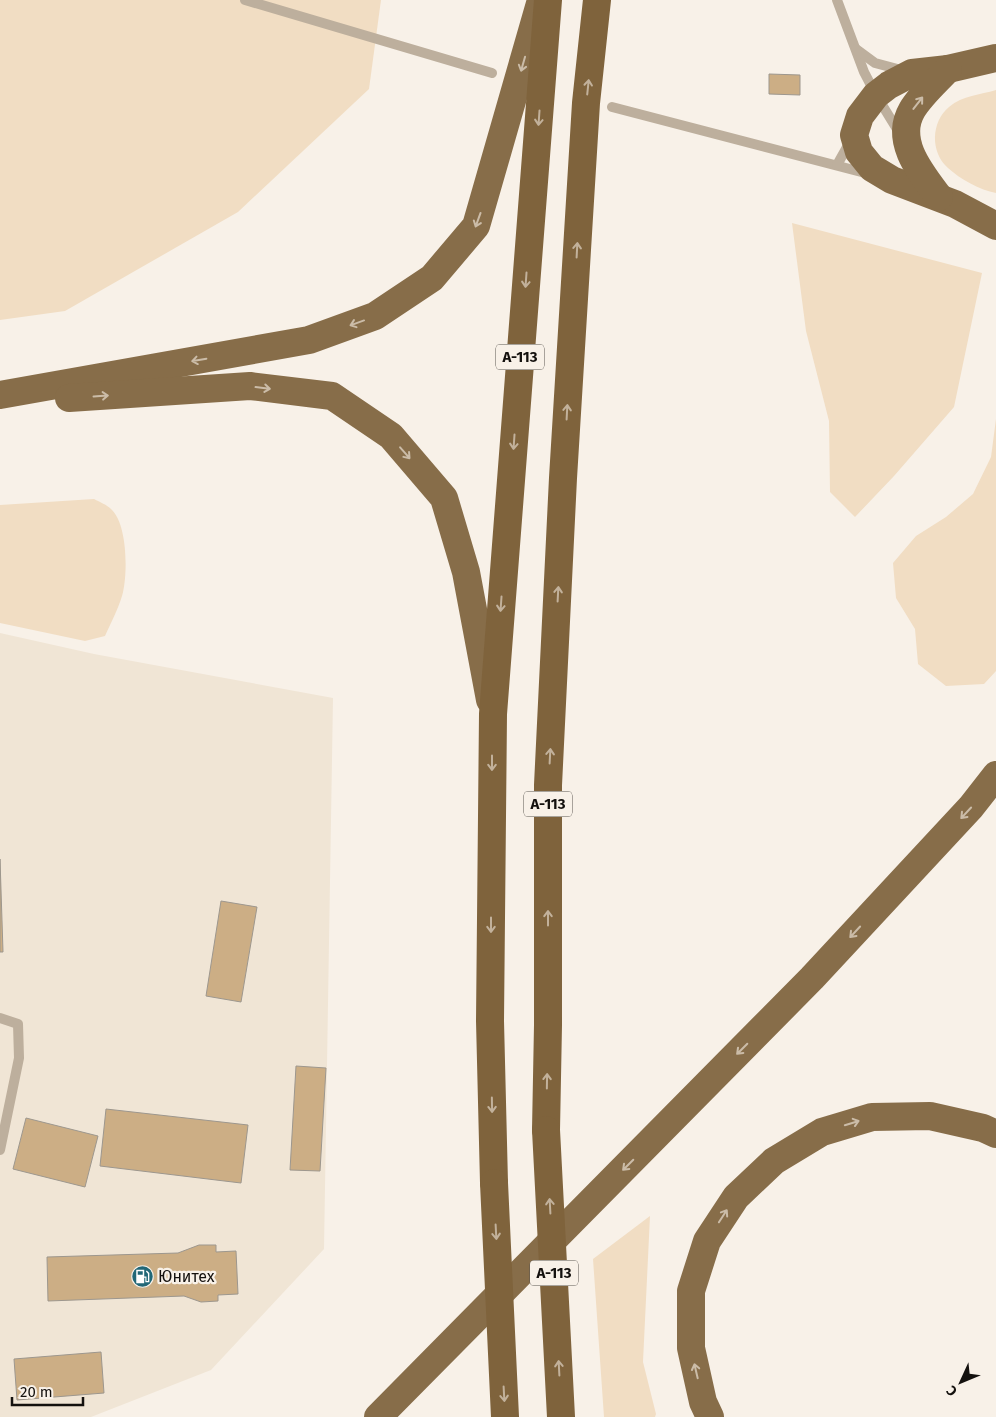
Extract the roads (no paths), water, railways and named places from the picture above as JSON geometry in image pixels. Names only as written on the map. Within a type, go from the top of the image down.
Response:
[{"type":"highway","points":[[0,395],[309,340],[376,316],[432,278],[476,226],[541,0]]},
{"type":"highway","name":"А-113","points":[[505,1417],[494,1183],[490,1021],[493,714],[548,0]]},
{"type":"highway","name":"А-113","points":[[561,1417],[546,1130],[548,785],[564,468],[586,104],[598,0]]},
{"type":"highway","points":[[996,58],[948,69],[912,73],[889,85],[876,95],[860,116],[854,135],[859,152],[872,168],[947,200],[996,226]]},
{"type":"highway","points":[[948,69],[912,111],[906,128],[905,150],[919,170],[947,200],[996,212]]},
{"type":"highway","points":[[0,403],[250,386],[332,396],[391,436],[444,498],[466,572],[493,714]]},
{"type":"highway","points":[[378,1417],[812,978],[971,807],[996,775]]},
{"type":"highway","points":[[710,1417],[703,1402],[690,1348],[691,1291],[707,1241],[736,1197],[774,1161],[822,1132],[872,1117],[930,1116],[983,1128],[996,1134]]},
{"type":"lane","points":[[245,0],[492,73]]},
{"type":"lane","points":[[837,0],[855,48],[876,95],[905,150]]},
{"type":"lane","points":[[855,48],[875,63],[912,73]]},
{"type":"lane","points":[[612,107],[838,165],[894,176]]},
{"type":"lane","points":[[838,165],[854,135]]},
{"type":"lane","points":[[0,1018],[18,1024],[19,1058],[0,1150]]},
{"type":"place","name":"Юнитех","points":[[142,1276]]}]
